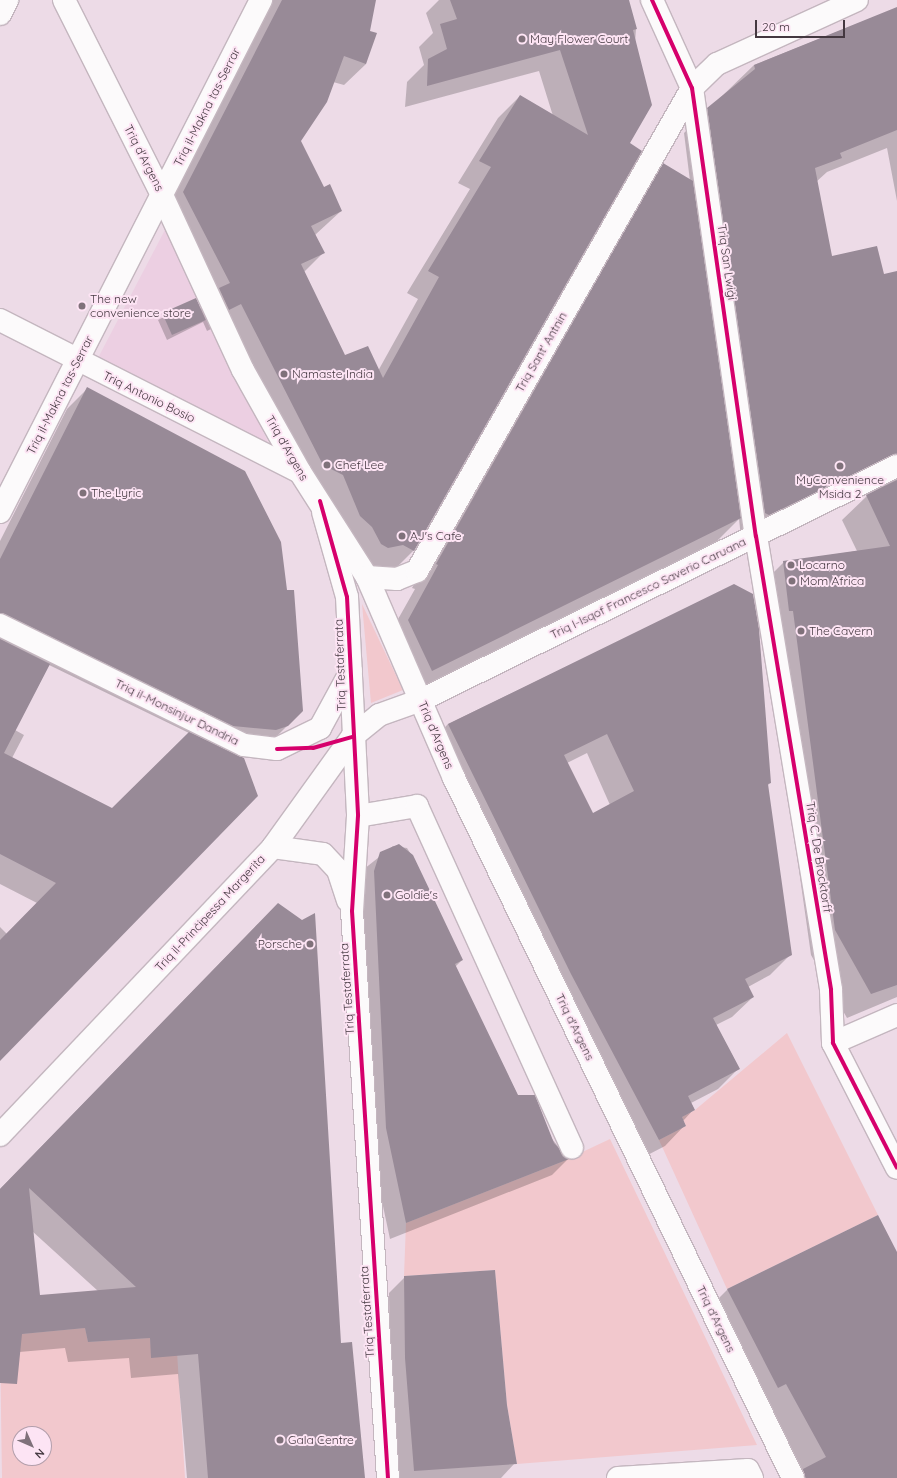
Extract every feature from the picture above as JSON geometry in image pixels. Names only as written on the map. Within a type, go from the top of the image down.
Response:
[{"type":"street","points":[[0,14],[7,0]]},
{"type":"street","name":"Triq d'Argens","points":[[64,0],[162,195],[243,370],[300,472],[320,501],[367,577],[454,778],[794,1478]]},
{"type":"street","name":"Triq il-Makna tas-Serrar","points":[[0,512],[261,0]]},
{"type":"street","name":"Triq San Lwiġi","points":[[652,0],[692,88],[756,536]]},
{"type":"street","name":"Triq Sant' Antnin","points":[[367,577],[397,579],[416,570],[692,88],[717,64],[857,0]]},
{"type":"street","name":"Triq Antonio Bosio","points":[[0,320],[77,362],[300,472]]},
{"type":"street","name":"Triq l-Isqof Francesco Saverio Caruana","points":[[421,700],[897,466]]},
{"type":"street","name":"Triq Testaferrata","points":[[320,501],[347,597],[351,670],[352,737],[358,816],[352,910],[388,1478]]},
{"type":"street","name":"Triq C. De Brocktorff","points":[[756,536],[831,990],[833,1043],[897,1168]]},
{"type":"street","name":"Triq il-Monsinjur Dandria","points":[[0,625],[244,745],[277,749],[320,728],[351,670]]},
{"type":"street","name":"Triq il-Prinċipessa Margerita","points":[[0,1135],[273,847],[352,737],[379,715],[421,700]]},
{"type":"street","points":[[358,816],[417,806],[572,1147]]},
{"type":"street","name":"Triq Testaferrata","points":[[273,847],[323,854],[338,870],[352,910]]},
{"type":"street","points":[[833,1043],[897,1015]]},
{"type":"street","points":[[618,1478],[748,1470],[752,1478]]},
{"type":"shaded area","points":[[167,226],[269,444],[98,358]]},
{"type":"shaded area","points":[[362,604],[403,690],[371,703]]},
{"type":"shaded area","points":[[787,1033],[878,1215],[727,1289],[659,1140],[686,1126],[682,1117],[695,1110]]},
{"type":"shaded area","points":[[610,1139],[757,1445],[517,1464],[507,1405],[495,1270],[404,1276],[406,1223],[559,1163]]},
{"type":"shaded area","points":[[85,1328],[88,1342],[150,1338],[152,1357],[177,1352],[185,1478],[2,1478],[0,1345],[22,1334]]},
{"type":"building","points":[[282,0],[376,0],[370,31],[377,33],[366,64],[344,56],[327,102],[301,141],[324,187],[330,184],[342,211],[311,226],[325,253],[301,264],[345,355],[368,346],[383,378],[439,277],[428,271],[491,167],[479,161],[520,95],[588,135],[560,50],[427,86],[428,59],[447,49],[440,24],[457,19],[450,0],[629,0],[637,29],[633,30],[652,105],[630,143],[642,151],[414,551],[403,545],[388,548],[381,544],[372,527],[360,516],[343,475],[323,465],[241,304],[229,310],[219,288],[230,283],[183,192]]},
{"type":"building","points":[[897,7],[897,130],[840,153],[842,158],[815,168],[832,256],[877,246],[884,274],[897,271],[897,454],[769,515],[765,513],[707,108],[755,69],[754,65]]},
{"type":"building","points":[[663,163],[693,181],[741,518],[432,671],[408,620],[438,565],[436,564]]},
{"type":"building","points":[[196,298],[206,320],[172,335],[162,313]]},
{"type":"building","points":[[87,387],[245,471],[281,542],[287,590],[294,590],[303,711],[288,726],[276,730],[233,726],[0,613],[0,559]]},
{"type":"building","points":[[897,480],[897,985],[871,994],[835,930],[793,611],[789,611],[783,561],[890,546],[866,495]]},
{"type":"building","points":[[734,584],[753,594],[759,629],[771,783],[768,784],[792,955],[745,979],[754,997],[713,1018],[740,1069],[688,1096],[695,1110],[682,1117],[686,1126],[659,1140],[571,974],[448,724]],"holes":[[[607,734],[634,791],[593,813],[564,755]]]},
{"type":"building","points":[[0,639],[50,664],[4,753],[112,808],[189,732],[244,758],[258,796],[0,1061],[0,940],[56,883],[0,854]]},
{"type":"building","points":[[399,844],[413,855],[463,960],[455,964],[518,1095],[535,1095],[554,1143],[569,1159],[406,1223],[386,1128],[374,871],[380,852]]},
{"type":"building","points":[[278,903],[302,920],[315,913],[341,1343],[352,1342],[365,1478],[208,1478],[198,1354],[151,1358],[150,1338],[88,1342],[85,1328],[22,1334],[17,1384],[0,1383],[0,1189]],"holes":[[[29,1188],[136,1287],[40,1295]]]},
{"type":"building","points":[[878,1215],[897,1252],[897,1478],[805,1478],[803,1469],[826,1457],[786,1384],[778,1388],[727,1289]]},
{"type":"building","points":[[495,1270],[507,1405],[517,1464],[414,1471],[405,1358],[404,1276]]},
{"type":"cycle path","points":[[652,0],[692,88],[756,536],[831,990],[833,1043],[897,1168]]},
{"type":"cycle path","points":[[320,501],[347,597],[358,816],[352,911],[388,1478]]},
{"type":"cycle path","points":[[277,749],[313,748],[352,737]]},
{"type":"place","name":"May Flower Court","points":[[522,39]]},
{"type":"place","name":"The new convenience store","points":[[82,306]]},
{"type":"place","name":"Namaste India","points":[[284,374]]},
{"type":"place","name":"Chef Lee","points":[[327,465]]},
{"type":"place","name":"MyConvenience Msida 2","points":[[840,466]]},
{"type":"place","name":"The Lyric","points":[[83,493]]},
{"type":"place","name":"AJ's Cafe","points":[[402,536]]},
{"type":"place","name":"Locarno","points":[[791,565]]},
{"type":"place","name":"Mom Africa","points":[[792,581]]},
{"type":"place","name":"The Cavern","points":[[801,631]]},
{"type":"place","name":"Goldie's","points":[[387,895]]},
{"type":"place","name":"Porsche","points":[[310,944]]},
{"type":"place","name":"Gala Centre","points":[[280,1440]]}]
